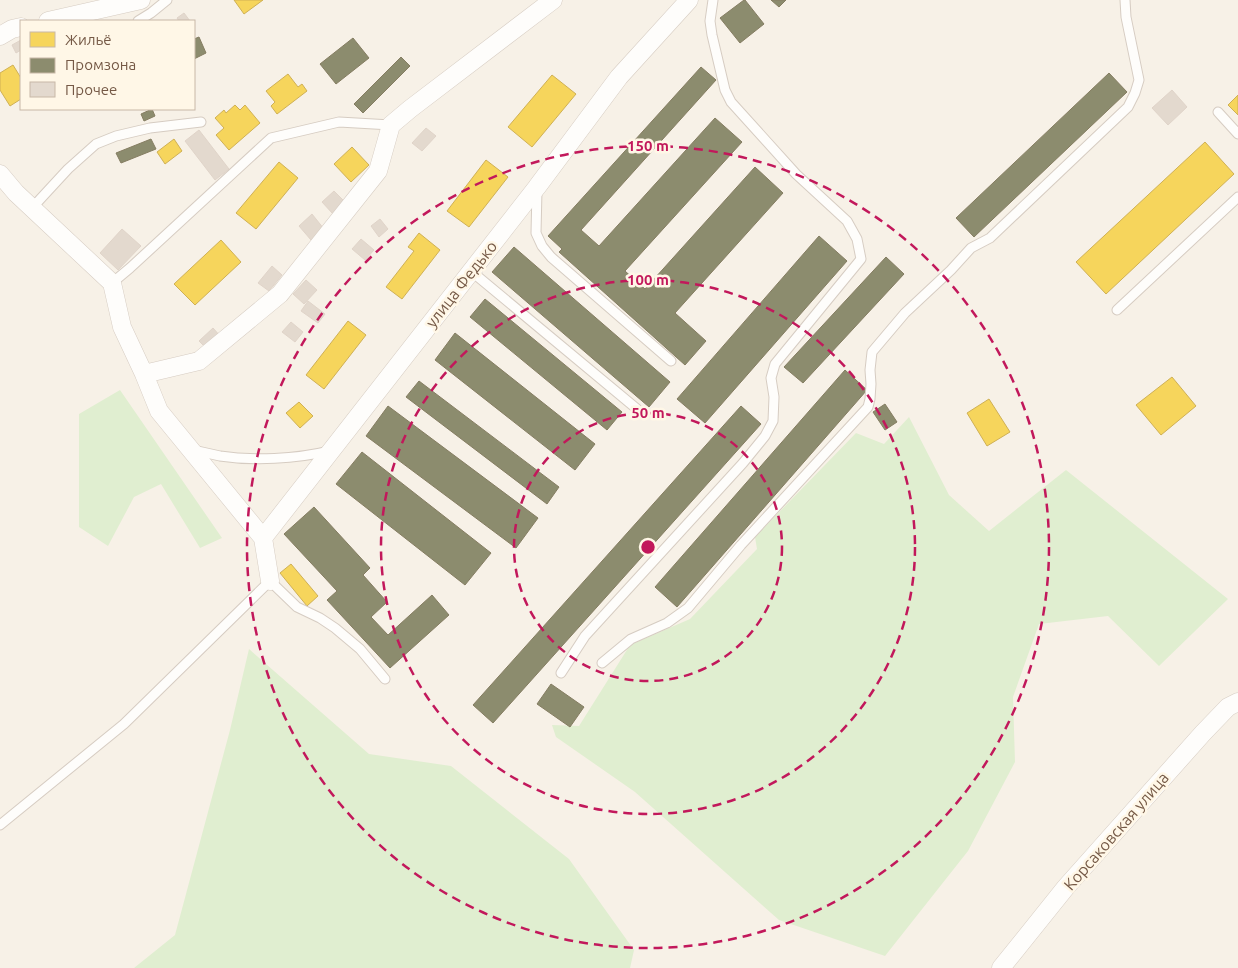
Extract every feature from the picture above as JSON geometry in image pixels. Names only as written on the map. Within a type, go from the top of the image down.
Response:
[{"type":"street","points":[[52,20],[137,0]]},
{"type":"street","points":[[144,374],[199,361],[280,294],[378,171],[391,125],[553,0]]},
{"type":"street","name":"улица Федько","points":[[263,538],[537,187],[618,77],[689,0]]},
{"type":"street","points":[[0,36],[12,29],[20,27]]},
{"type":"street","points":[[0,174],[16,193],[112,283],[122,327],[159,411],[263,538],[270,581]]},
{"type":"street","name":"Корсаковская улица","points":[[1002,968],[1066,887],[1228,707],[1238,702]]},
{"type":"lane","points":[[140,20],[152,13],[167,0]]},
{"type":"lane","points":[[562,673],[585,636],[743,463],[764,436],[772,421],[774,397],[771,378],[775,364],[861,259],[857,239],[846,222],[796,174],[730,102],[712,35],[710,21],[713,0]]},
{"type":"lane","points":[[602,663],[631,639],[667,623],[688,608],[741,544],[868,407],[872,384],[870,370],[872,352],[905,313],[951,270],[971,248],[990,238],[1128,107],[1139,80],[1126,17],[1125,0]]},
{"type":"lane","points":[[1218,112],[1238,134]]},
{"type":"lane","points":[[32,208],[68,169],[96,144],[116,136],[150,128],[201,122]]},
{"type":"lane","points":[[112,283],[271,138],[339,122],[391,125]]},
{"type":"lane","points":[[537,187],[536,233],[542,246],[551,257],[671,361]]},
{"type":"lane","points":[[1117,310],[1238,197]]},
{"type":"lane","points":[[471,270],[637,409]]},
{"type":"lane","points":[[190,449],[219,456],[248,458],[313,455],[331,450]]},
{"type":"lane","points":[[0,825],[124,724],[270,581],[297,607],[335,628],[360,649],[385,679]]},
{"type":"green space","points":[[120,390],[222,538],[200,548],[161,484],[134,497],[108,546],[79,527],[79,414]]},
{"type":"green space","points":[[909,417],[949,495],[989,531],[1066,470],[1228,599],[1159,666],[1108,616],[1039,624],[1013,697],[1015,762],[968,851],[885,956],[779,920],[635,792],[556,737],[552,725],[579,726],[630,645],[690,619],[757,549],[755,537],[856,433],[884,444]]},
{"type":"green space","points":[[249,649],[369,754],[451,766],[569,859],[634,950],[630,968],[134,968],[175,935],[230,730]]},
{"type":"building: Жильё","points":[[234,0],[263,0],[244,14]]},
{"type":"building: Жильё","points":[[13,65],[20,76],[20,100],[10,106],[0,90],[0,73]]},
{"type":"building: Жильё","points":[[288,74],[298,87],[302,84],[307,91],[277,114],[271,106],[275,102],[266,91]]},
{"type":"building: Жильё","points":[[552,75],[576,94],[532,147],[508,127]]},
{"type":"building: Жильё","points":[[1238,95],[1238,115],[1228,105]]},
{"type":"building: Жильё","points":[[235,105],[240,110],[245,105],[260,123],[229,150],[216,135],[224,128],[215,118],[224,110],[226,113]]},
{"type":"building: Жильё","points":[[174,139],[182,151],[165,164],[157,152]]},
{"type":"building: Жильё","points":[[1205,142],[1234,174],[1106,294],[1076,262]]},
{"type":"building: Жильё","points":[[352,147],[369,165],[351,182],[334,164]]},
{"type":"building: Жильё","points":[[486,160],[508,177],[469,227],[447,211]]},
{"type":"building: Жильё","points":[[279,162],[298,178],[256,229],[236,213]]},
{"type":"building: Жильё","points":[[419,233],[440,250],[402,299],[386,287],[414,251],[408,247]]},
{"type":"building: Жильё","points":[[221,240],[241,262],[195,305],[174,284]]},
{"type":"building: Жильё","points":[[348,321],[366,335],[324,389],[306,375]]},
{"type":"building: Жильё","points":[[1172,377],[1196,406],[1161,435],[1136,405]]},
{"type":"building: Жильё","points":[[989,399],[1010,432],[987,446],[967,413]]},
{"type":"building: Жильё","points":[[299,402],[313,416],[300,428],[286,413]]},
{"type":"building: Жильё","points":[[291,564],[318,596],[307,606],[280,573]]},
{"type":"building: Промзона","points":[[744,0],[764,24],[740,43],[720,18]]},
{"type":"building: Промзона","points":[[771,0],[786,0],[779,7]]},
{"type":"building: Промзона","points":[[199,37],[206,53],[195,58],[195,39]]},
{"type":"building: Промзона","points":[[353,38],[369,58],[336,84],[320,64]]},
{"type":"building: Промзона","points":[[401,57],[410,66],[363,113],[354,104]]},
{"type":"building: Промзона","points":[[701,67],[716,80],[581,230],[599,246],[715,118],[742,142],[625,271],[645,289],[755,167],[783,193],[675,313],[706,341],[685,365],[559,252],[562,249],[548,236]]},
{"type":"building: Промзона","points":[[1109,73],[1127,92],[974,237],[956,218]]},
{"type":"building: Промзона","points":[[152,110],[155,116],[144,121],[141,114]]},
{"type":"building: Промзона","points":[[151,139],[156,149],[121,163],[116,153]]},
{"type":"building: Промзона","points":[[819,236],[847,261],[705,423],[677,399]]},
{"type":"building: Промзона","points":[[514,247],[670,382],[649,407],[492,272]]},
{"type":"building: Промзона","points":[[886,257],[904,274],[803,383],[784,367]]},
{"type":"building: Промзона","points":[[485,299],[622,412],[607,430],[470,317]]},
{"type":"building: Промзона","points":[[455,333],[595,444],[575,470],[435,360]]},
{"type":"building: Промзона","points":[[845,370],[867,390],[677,607],[655,587]]},
{"type":"building: Промзона","points":[[419,381],[559,487],[547,504],[406,397]]},
{"type":"building: Промзона","points":[[885,404],[897,422],[885,430],[873,412]]},
{"type":"building: Промзона","points":[[388,406],[538,518],[516,548],[366,436]]},
{"type":"building: Промзона","points":[[741,406],[761,424],[493,723],[473,705]]},
{"type":"building: Промзона","points":[[362,452],[491,553],[465,585],[336,484]]},
{"type":"building: Промзона","points":[[314,507],[370,568],[363,575],[387,602],[371,617],[388,635],[432,595],[449,615],[390,668],[327,600],[337,591],[284,534]]},
{"type":"building: Промзона","points":[[551,684],[584,707],[570,727],[537,704]]},
{"type":"building: Прочее","points":[[184,13],[189,20],[178,20],[177,18]]},
{"type":"building: Прочее","points":[[20,41],[20,51],[16,53],[12,45]]},
{"type":"building: Прочее","points":[[1172,90],[1187,107],[1168,125],[1152,108]]},
{"type":"building: Прочее","points":[[426,128],[436,136],[422,151],[412,143]]},
{"type":"building: Прочее","points":[[199,130],[229,169],[215,180],[185,141]]},
{"type":"building: Прочее","points":[[334,191],[345,202],[333,214],[322,202]]},
{"type":"building: Прочее","points":[[312,214],[324,229],[311,240],[299,226]]},
{"type":"building: Прочее","points":[[380,219],[388,229],[379,237],[371,226]]},
{"type":"building: Прочее","points":[[122,229],[141,246],[118,270],[100,253]]},
{"type":"building: Прочее","points":[[361,239],[374,250],[365,260],[352,249]]},
{"type":"building: Прочее","points":[[272,266],[282,275],[269,291],[258,283]]},
{"type":"building: Прочее","points":[[306,280],[317,290],[304,304],[293,294]]},
{"type":"building: Прочее","points":[[308,301],[325,314],[318,323],[301,311]]},
{"type":"building: Прочее","points":[[291,322],[303,332],[295,342],[282,332]]},
{"type":"building: Прочее","points":[[213,328],[221,337],[207,349],[199,341]]}]
